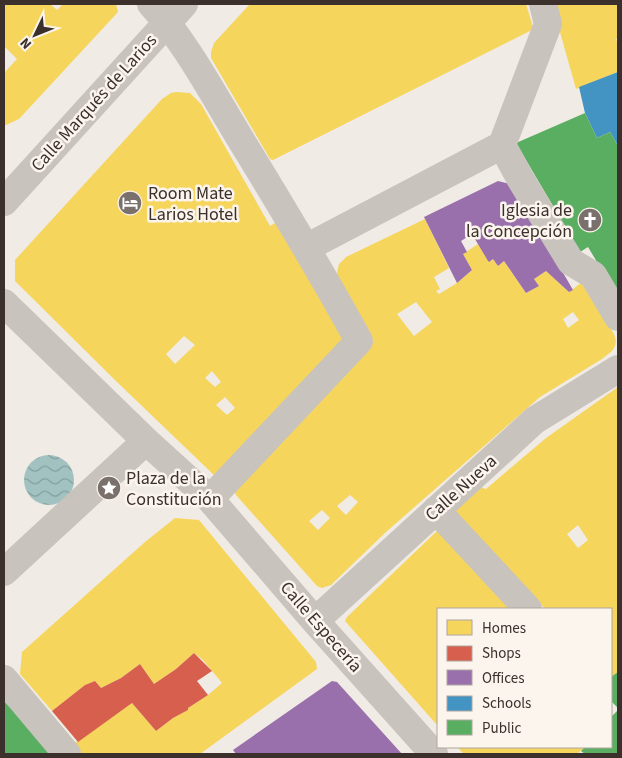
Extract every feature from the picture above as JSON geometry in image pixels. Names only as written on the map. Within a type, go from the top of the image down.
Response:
[{"type":"street","points":[[167,10],[195,64],[330,288],[359,341],[210,499]]},
{"type":"street","name":"Calle Marqués de Larios","points":[[8,188],[167,10]]},
{"type":"street","points":[[306,248],[502,145],[545,14]]},
{"type":"street","points":[[502,145],[571,262],[593,275],[618,317]]},
{"type":"street","name":"Calle Especería","points":[[4,303],[146,441],[210,499],[315,621],[434,754]]},
{"type":"street","name":"Calle Nueva","points":[[315,621],[535,420],[618,369]]},
{"type":"street","points":[[4,572],[146,441]]},
{"type":"street","points":[[436,510],[527,608]]},
{"type":"street","points":[[6,681],[67,754]]},
{"type":"water","points":[[44,455],[54,455],[67,462],[74,475],[74,485],[67,498],[54,505],[44,505],[35,501],[28,494],[24,485],[24,475],[28,466],[35,459]]},
{"type":"building: Homes","points":[[4,4],[50,4],[57,10],[63,4],[116,4],[118,12],[19,119],[6,125],[4,125],[4,73],[17,59],[4,46]]},
{"type":"building: Homes","points":[[250,4],[526,4],[533,27],[530,31],[273,160],[270,159],[211,58],[214,43]]},
{"type":"building: Homes","points":[[552,4],[618,4],[618,38],[616,39],[618,44],[618,72],[576,89]]},
{"type":"building: Homes","points":[[171,93],[190,93],[201,104],[270,226],[278,221],[348,349],[217,478],[15,281],[15,260],[162,99]],"holes":[[[184,336],[195,345],[175,364],[166,354]],[[212,371],[221,382],[215,387],[205,378]],[[225,397],[235,408],[227,415],[216,405]]]},
{"type":"building: Homes","points":[[425,219],[449,268],[434,277],[440,289],[436,291],[439,294],[457,283],[472,270],[463,254],[478,244],[489,262],[493,259],[498,266],[504,261],[526,293],[539,286],[534,279],[546,271],[569,292],[582,282],[614,334],[616,341],[612,351],[602,359],[540,397],[386,532],[331,585],[322,588],[317,586],[234,491],[370,340],[338,278],[339,264],[346,257]],"holes":[[[416,302],[432,322],[414,336],[397,314]],[[573,312],[579,320],[568,328],[563,319]],[[350,495],[358,502],[346,515],[337,506]],[[322,510],[330,518],[318,530],[309,521]]]},
{"type":"building: Homes","points":[[618,387],[618,672],[612,676],[612,608],[544,608],[455,511],[480,487],[486,489],[546,438]],"holes":[[[578,525],[588,540],[578,548],[567,534]]]},
{"type":"building: Homes","points":[[175,518],[199,520],[316,662],[317,669],[200,754],[80,754],[72,745],[132,703],[156,731],[173,718],[188,710],[188,708],[222,683],[203,660],[194,653],[176,669],[154,684],[140,664],[121,678],[101,688],[95,681],[85,685],[52,711],[20,674],[22,652],[145,542]]},
{"type":"building: Homes","points":[[437,531],[512,608],[437,608],[437,725],[345,621]]},
{"type":"building: Homes","points":[[458,748],[584,748],[577,754],[464,754]]},
{"type":"building: Shops","points":[[194,653],[212,671],[197,681],[208,695],[156,731],[132,703],[78,742],[52,711],[85,685],[95,681],[101,688],[121,678],[140,664],[154,684],[176,669]]},
{"type":"building: Offices","points":[[498,181],[510,184],[517,193],[573,290],[569,292],[546,271],[534,279],[539,286],[526,293],[504,261],[498,266],[493,259],[488,261],[472,234],[461,241],[467,252],[463,254],[472,270],[457,283],[424,217]]},
{"type":"building: Offices","points":[[332,681],[337,682],[402,754],[236,754],[233,750]]},
{"type":"building: Schools","points":[[618,72],[618,146],[610,132],[597,138],[585,113],[579,87]]},
{"type":"building: Public","name":"Iglesia de la Concepción","points":[[585,113],[597,138],[610,132],[618,146],[618,297],[588,247],[580,252],[516,143]]},
{"type":"building: Public","points":[[618,672],[618,708],[612,702],[612,676]]},
{"type":"building: Public","points":[[4,701],[11,708],[55,754],[4,754]]},
{"type":"building: Public","points":[[618,710],[618,754],[585,754],[581,751],[584,748],[612,748],[612,716]]},
{"type":"place","name":"Room Mate Larios Hotel","points":[[130,203]]},
{"type":"place","name":"Iglesia de la Concepción","points":[[590,220]]},
{"type":"place","name":"Plaza de la Constitución","points":[[109,488]]}]
